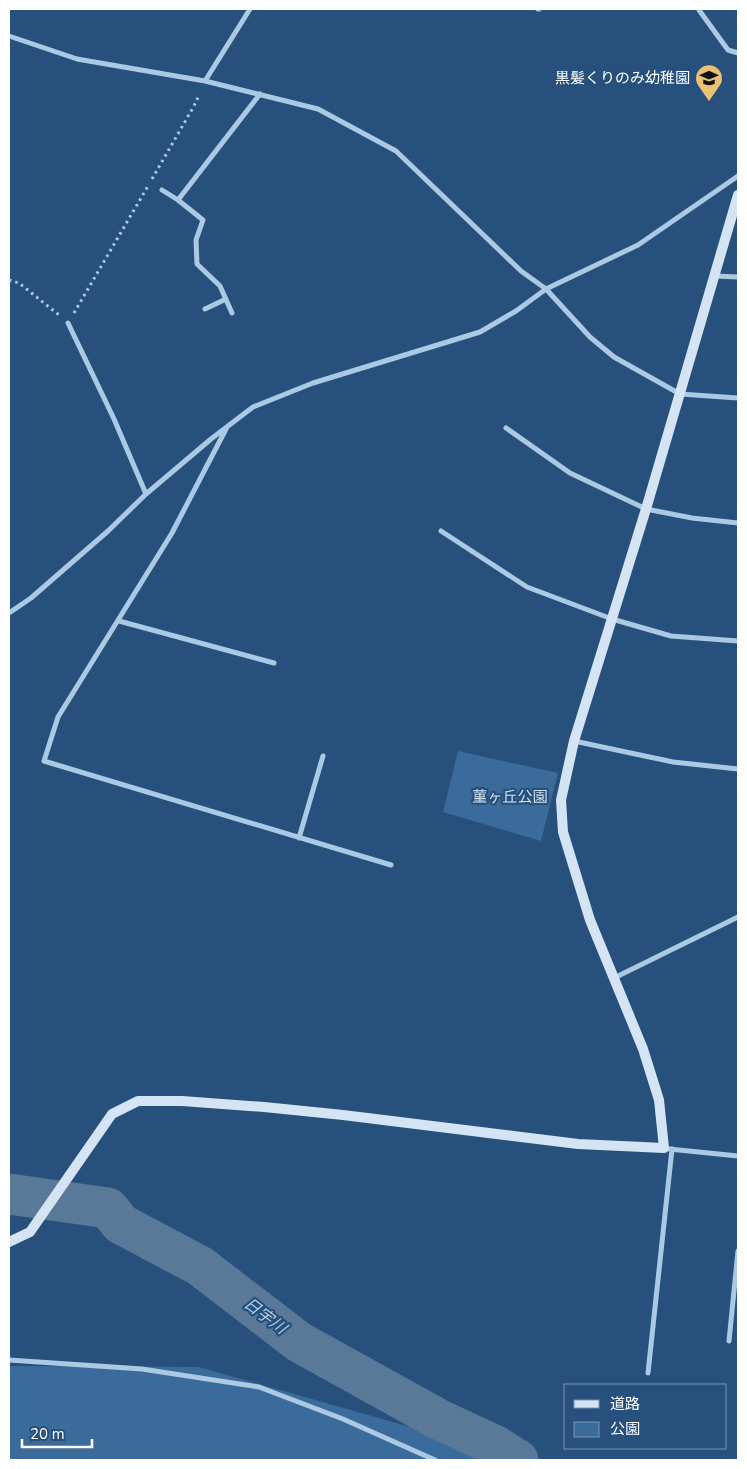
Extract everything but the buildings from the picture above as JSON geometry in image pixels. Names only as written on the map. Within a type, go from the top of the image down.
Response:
[{"type":"street","points":[[205,81],[250,9]]},
{"type":"street","points":[[700,9],[728,50],[738,53]]},
{"type":"street","points":[[9,36],[77,59],[205,81],[318,109],[396,151],[521,270],[546,289],[590,337],[614,357],[680,394],[738,398]]},
{"type":"street","points":[[178,200],[260,94]]},
{"type":"street","points":[[9,613],[31,598],[108,532],[146,494],[211,438],[253,407],[313,383],[480,332],[516,311],[546,289],[638,245],[738,176]]},
{"type":"street","points":[[162,190],[204,220],[196,240],[197,264],[220,286],[232,313]]},
{"type":"street","points":[[648,1373],[668,1149],[659,1100],[643,1049],[590,920],[563,832],[561,800],[574,742],[646,509],[738,195]]},
{"type":"street","points":[[715,276],[738,277]]},
{"type":"street","points":[[205,309],[226,300]]},
{"type":"street","points":[[68,323],[114,419],[146,494]]},
{"type":"street","points":[[228,426],[172,533],[58,717],[44,761],[391,865]]},
{"type":"street","points":[[506,428],[570,473],[646,509],[692,518],[738,523]]},
{"type":"street","points":[[441,530],[527,587],[612,619],[672,636],[738,641]]},
{"type":"street","points":[[119,621],[274,662]]},
{"type":"street","points":[[574,742],[672,762],[738,769]]},
{"type":"street","points":[[299,838],[323,756]]},
{"type":"street","points":[[614,978],[738,917]]},
{"type":"street","points":[[9,1242],[30,1232],[112,1114],[138,1101],[182,1100],[343,1115],[578,1144],[668,1149],[738,1156]]},
{"type":"street","points":[[729,1340],[738,1251]]},
{"type":"street","points":[[9,1360],[142,1369],[259,1387],[343,1419],[435,1460]]},
{"type":"path","points":[[9,280],[19,283],[68,323],[194,106],[205,81]]},
{"type":"green space","name":"菫ヶ丘公園","points":[[458,751],[558,773],[541,841],[443,812]]},
{"type":"green space","points":[[9,1366],[199,1367],[449,1438],[481,1460],[9,1460]]},
{"type":"waterway","name":"日宇川","points":[[9,1194],[108,1208],[121,1224],[200,1266],[299,1342],[438,1419],[494,1445],[518,1460]]},
{"type":"place","name":"黒髪くりのみ幼稚園","points":[[709,102]]}]
